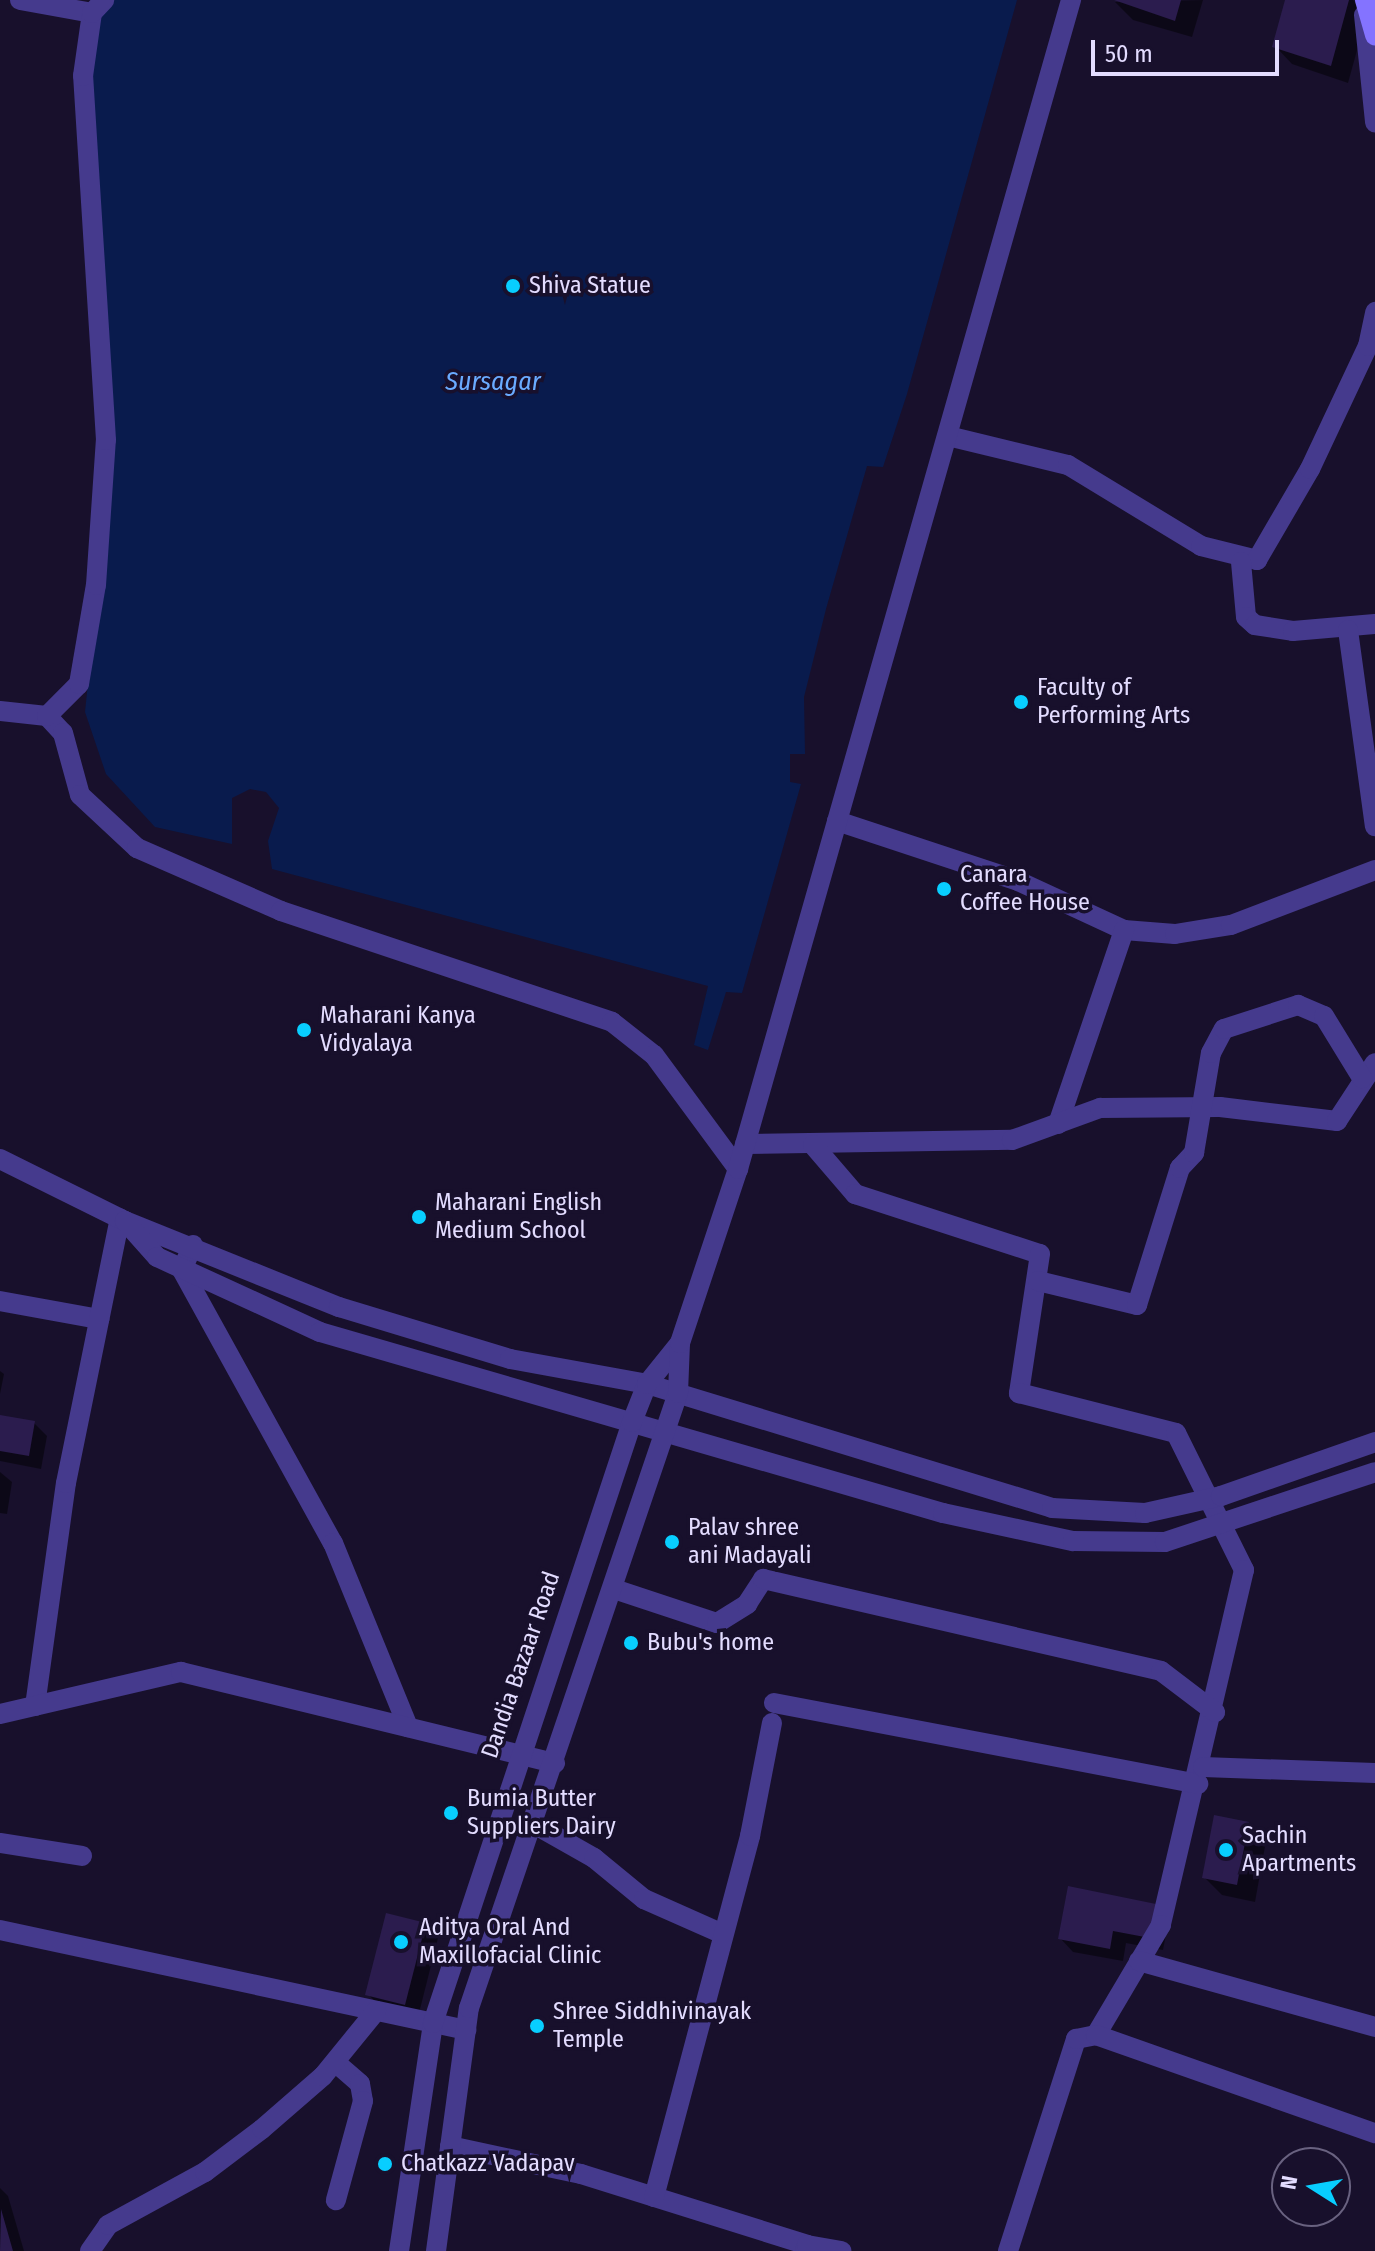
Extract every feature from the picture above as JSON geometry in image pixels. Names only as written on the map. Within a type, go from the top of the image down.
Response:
[{"type":"main road","points":[[1364,0],[1375,36]]},
{"type":"street","points":[[20,0],[98,7],[83,76],[106,440],[86,661],[68,700],[47,716]]},
{"type":"street","points":[[436,2251],[466,2030],[534,1824],[617,1590],[678,1393],[680,1343],[738,1169],[837,821],[952,437],[1071,0]]},
{"type":"street","points":[[1364,0],[1375,122]]},
{"type":"street","points":[[952,437],[1068,465],[1241,562],[1257,560],[1310,469],[1368,346],[1375,312]]},
{"type":"street","points":[[1241,562],[1246,617],[1255,625],[1348,630],[1375,624]]},
{"type":"street","points":[[1348,630],[1375,826]]},
{"type":"street","points":[[0,711],[47,716],[63,733],[80,795],[137,848],[281,911],[594,1012],[654,1055],[738,1169]]},
{"type":"street","points":[[837,821],[1018,881],[1124,930],[1175,934],[1231,925],[1375,870]]},
{"type":"street","points":[[1058,1124],[1124,930]]},
{"type":"street","points":[[745,1144],[1012,1140],[1100,1108],[1203,1107],[1337,1121],[1368,1071],[1324,1016],[1298,1005],[1266,1011],[1224,1029],[1211,1053],[1203,1107],[1137,1305],[1038,1281]]},
{"type":"street","points":[[813,1145],[855,1194],[1040,1254],[1019,1393],[1176,1433],[1244,1570],[1201,1776],[1161,1925],[1096,2035]]},
{"type":"street","points":[[0,1159],[122,1220],[382,1320],[510,1359],[647,1384],[1052,1508],[1118,1516],[1210,1499],[1375,1442]]},
{"type":"street","points":[[122,1220],[157,1257],[320,1332],[665,1429],[943,1513],[1073,1541],[1165,1542],[1223,1526],[1375,1472]]},
{"type":"street","points":[[35,1706],[99,1319],[122,1220]]},
{"type":"street","points":[[182,1270],[193,1245]]},
{"type":"street","points":[[182,1270],[333,1543],[408,1727]]},
{"type":"street","points":[[0,1301],[99,1319]]},
{"type":"street","name":"Dandia Bazaar Road","points":[[399,2251],[433,2023],[518,1753],[632,1422],[647,1384],[680,1343]]},
{"type":"street","points":[[617,1590],[717,1623],[747,1604],[763,1579],[1161,1671],[1215,1712]]},
{"type":"street","points":[[0,1714],[181,1672],[555,1763]]},
{"type":"street","points":[[654,2197],[723,1934],[773,1713],[1201,1776],[1375,1773]]},
{"type":"street","points":[[534,1824],[594,1858],[644,1899],[723,1934]]},
{"type":"street","points":[[0,1843],[82,1856]]},
{"type":"street","points":[[0,1930],[466,2030]]},
{"type":"street","points":[[1139,1961],[1375,2027]]},
{"type":"street","points":[[90,2251],[108,2225],[205,2172],[335,2062],[376,2011]]},
{"type":"street","points":[[1008,2251],[1076,2039],[1096,2035],[1375,2133]]},
{"type":"street","points":[[335,2062],[360,2084],[363,2101],[336,2200]]},
{"type":"street","points":[[450,2146],[654,2197],[806,2248],[841,2251]]},
{"type":"water","name":"Sursagar","points":[[109,0],[1017,0],[907,394],[883,467],[867,466],[826,609],[804,697],[805,754],[790,754],[790,782],[801,784],[742,993],[726,992],[708,1050],[694,1045],[708,986],[272,869],[268,841],[279,808],[266,792],[250,789],[232,798],[232,844],[155,827],[106,774],[85,712],[113,439],[87,76],[96,15]]},
{"type":"building","points":[[1114,0],[1181,0],[1175,21]]},
{"type":"building","points":[[1285,0],[1349,0],[1331,66],[1272,47]]},
{"type":"building","points":[[0,1415],[35,1421],[29,1456],[0,1451]]},
{"type":"building","name":"Sachin Apartments","points":[[1214,1815],[1249,1822],[1237,1885],[1202,1878]]},
{"type":"building","points":[[1068,1886],[1156,1904],[1150,1938],[1113,1931],[1110,1949],[1058,1939]]},
{"type":"building","points":[[386,1913],[426,1923],[405,2005],[365,1995]]},
{"type":"building","points":[[1,2209],[13,2251],[0,2251]]},
{"type":"place","name":"Shiva Statue","points":[[513,286]]},
{"type":"place","name":"Faculty of Performing Arts","points":[[1021,702]]},
{"type":"place","name":"Canara Coffee House","points":[[944,889]]},
{"type":"place","name":"Maharani Kanya Vidyalaya","points":[[304,1030]]},
{"type":"place","name":"Maharani English Medium School","points":[[419,1217]]},
{"type":"place","name":"Palav shree ani Madayali","points":[[672,1542]]},
{"type":"place","name":"Bubu's home","points":[[631,1643]]},
{"type":"place","name":"Bumia Butter Suppliers Dairy","points":[[451,1813]]},
{"type":"place","name":"Sachin Apartments","points":[[1226,1850]]},
{"type":"place","name":"Aditya Oral And Maxillofacial Clinic","points":[[401,1942]]},
{"type":"place","name":"Shree Siddhivinayak Temple","points":[[537,2026]]},
{"type":"place","name":"Chatkazz Vadapav","points":[[385,2164]]}]
